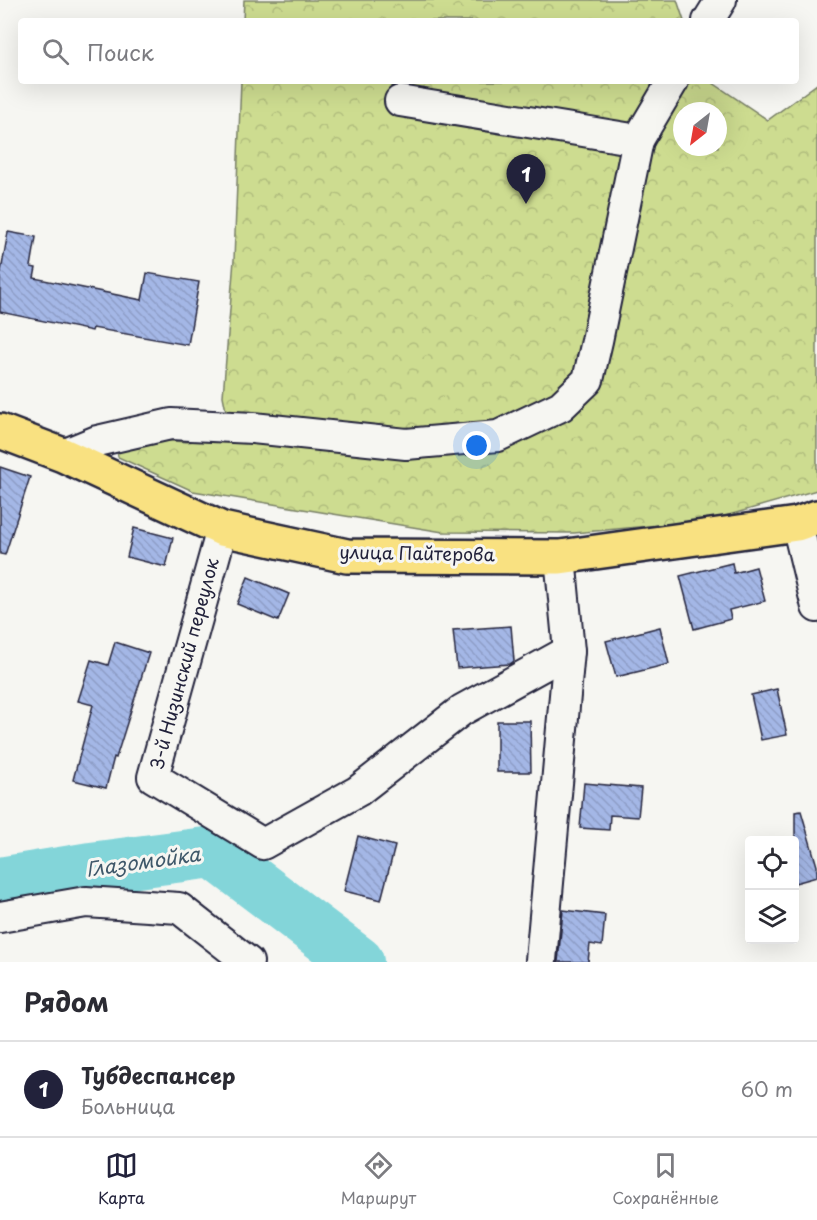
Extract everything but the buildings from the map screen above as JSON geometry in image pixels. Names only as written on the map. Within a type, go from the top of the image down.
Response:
[{"type":"main road","name":"улица Пайтерова","points":[[0,431],[63,455],[222,529],[347,556],[560,557],[807,521]]},
{"type":"street","points":[[710,18],[721,0]]},
{"type":"street","points":[[63,455],[97,441],[171,424],[253,428],[406,444],[498,436],[561,406],[588,380],[638,140],[671,84]]},
{"type":"street","points":[[400,101],[638,140]]},
{"type":"street","points":[[807,521],[817,608]]},
{"type":"street","name":"3-й Низинский переулок","points":[[222,529],[153,777],[263,844],[358,792],[462,710],[569,651]]},
{"type":"street","points":[[541,960],[569,651],[560,557]]},
{"type":"street","points":[[0,917],[86,902],[179,908],[248,962]]},
{"type":"green space","points":[[244,0],[677,0],[683,18],[243,18]]},
{"type":"green space","points":[[241,84],[714,84],[768,120],[817,84],[817,490],[690,526],[659,525],[574,533],[443,532],[193,491],[118,457],[117,450],[145,439],[187,442],[231,436],[223,396],[234,260]]},
{"type":"waterway","name":"Глазомойка","points":[[0,883],[213,852],[358,962]]},
{"type":"place","name":"Тубдеспансер","points":[[526,204]]}]
